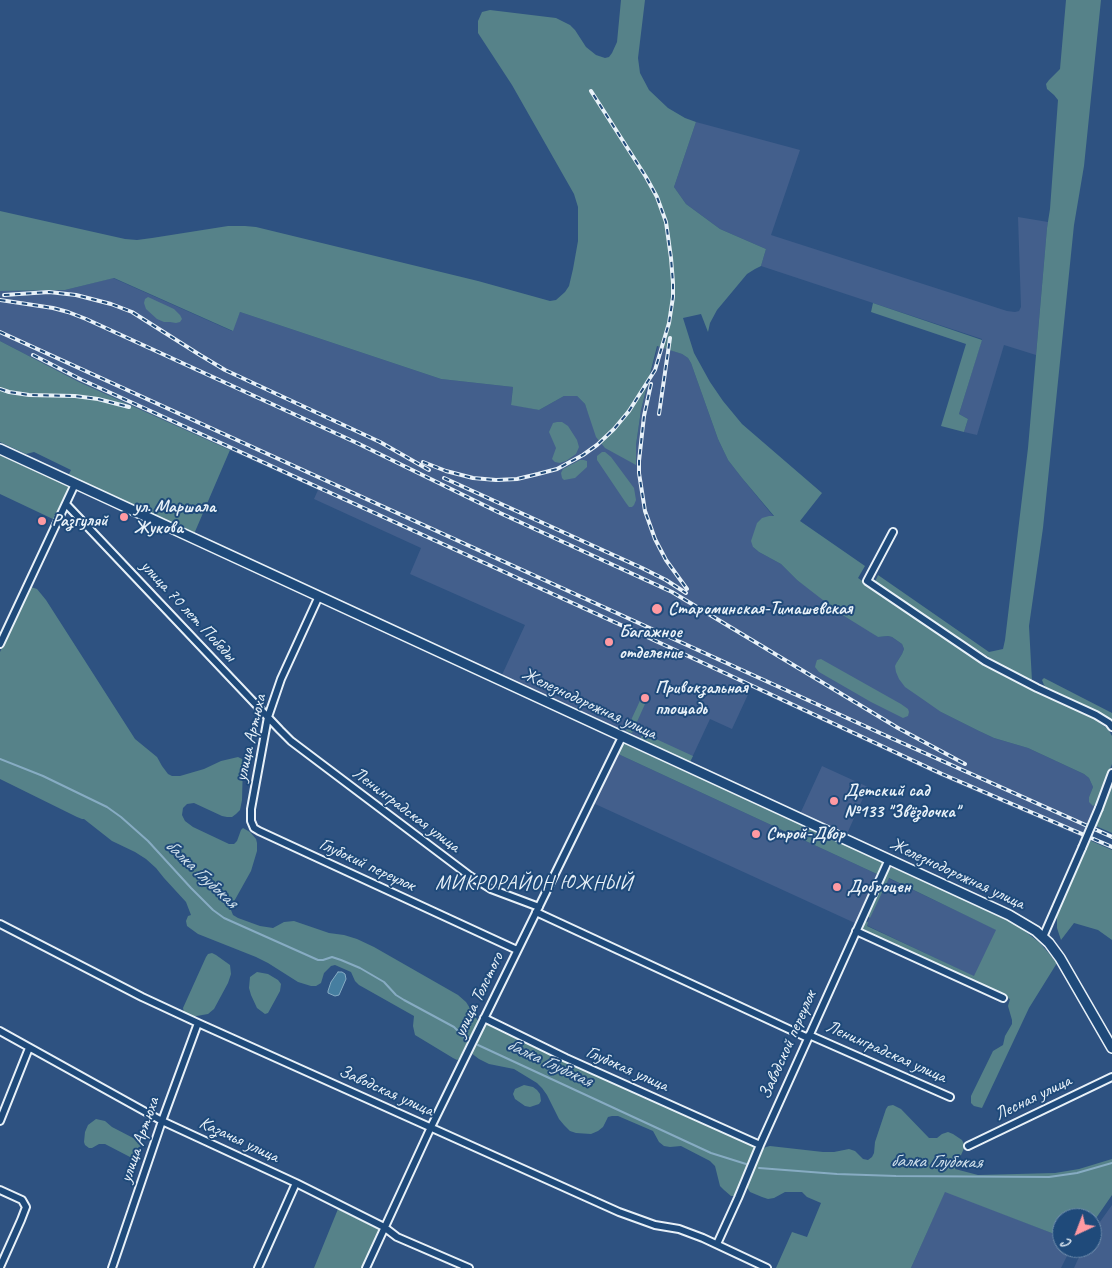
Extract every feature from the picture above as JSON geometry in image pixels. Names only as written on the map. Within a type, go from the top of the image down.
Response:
[{"type":"main road","name":"Железнодорожная улица","points":[[0,449],[1009,915],[1031,927],[1043,937],[1060,958],[1112,1048]]},
{"type":"street","points":[[0,644],[75,484]]},
{"type":"street","name":"улица 70 лет Победы","points":[[66,504],[268,717]]},
{"type":"street","points":[[893,532],[867,581],[997,668],[1096,715],[1112,727]]},
{"type":"street","name":"улица Артюха","points":[[259,832],[252,825],[251,809],[268,717],[281,678],[319,596]]},
{"type":"street","name":"Ленинградская улица","points":[[268,717],[285,736],[311,757],[470,876],[491,888],[809,1036],[950,1097]]},
{"type":"street","name":"улица Толстого","points":[[366,1268],[431,1127],[622,737]]},
{"type":"street","points":[[1043,937],[1099,808],[1112,773]]},
{"type":"street","name":"Глубокий переулок","points":[[259,832],[518,950]]},
{"type":"street","name":"Заводской переулок","points":[[717,1244],[760,1144],[889,860]]},
{"type":"street","name":"Заводская улица","points":[[0,924],[198,1023],[620,1212],[655,1225],[689,1232],[767,1268]]},
{"type":"street","points":[[856,931],[1004,998]]},
{"type":"street","name":"Глубокая улица","points":[[484,1018],[566,1058],[760,1144]]},
{"type":"street","name":"улица Артюха","points":[[112,1268],[162,1120],[198,1023]]},
{"type":"street","name":"Казачья улица","points":[[0,1032],[162,1120],[296,1183],[384,1227],[397,1237],[469,1268]]},
{"type":"street","points":[[0,1121],[29,1048]]},
{"type":"street","name":"Лесная улица","points":[[968,1146],[1112,1078]]},
{"type":"street","points":[[258,1268],[296,1183]]},
{"type":"street","points":[[0,1190],[22,1200],[26,1207],[0,1267]]},
{"type":"shaded area","points":[[696,122],[800,150],[771,235],[1007,311],[1019,311],[1021,307],[1018,217],[1048,222],[1036,355],[1004,345],[977,435],[964,432],[968,419],[959,414],[982,339],[761,266],[766,249],[720,229],[686,204],[674,187]]},
{"type":"shaded area","points":[[113,278],[232,331],[240,312],[441,379],[513,387],[511,404],[539,410],[564,396],[577,396],[585,404],[588,412],[635,464],[641,410],[658,346],[682,354],[691,363],[718,439],[728,460],[774,517],[753,547],[781,564],[797,580],[878,637],[892,637],[902,644],[904,649],[897,662],[941,712],[994,738],[1028,748],[1089,778],[1093,787],[1089,797],[1093,805],[1096,804],[1082,837],[942,777],[751,688],[732,729],[710,719],[689,764],[501,677],[525,625],[410,574],[421,548],[314,499],[318,490],[79,382],[0,341],[0,291],[65,290]]},
{"type":"shaded area","points":[[616,753],[879,875],[857,924],[593,803]]},
{"type":"shaded area","name":"Детский сад №133 \"Звёздочка\"","points":[[822,766],[868,787],[846,836],[800,814]]},
{"type":"shaded area","points":[[888,878],[997,930],[975,977],[866,925]]},
{"type":"shaded area","points":[[338,972],[345,974],[346,979],[339,995],[335,996],[328,993],[328,991],[331,982]]},
{"type":"shaded area","points":[[945,1191],[1052,1233],[1052,1258],[1066,1258],[1061,1268],[911,1268]]},
{"type":"shaded area","points":[[1112,1205],[1112,1268],[1074,1268],[1078,1258],[1102,1258],[1102,1219]]},
{"type":"green space","points":[[621,0],[645,0],[638,58],[640,73],[649,90],[668,108],[696,122],[674,187],[686,204],[720,229],[766,249],[761,266],[747,274],[717,310],[710,323],[708,332],[701,314],[683,318],[694,353],[710,382],[742,424],[822,493],[800,521],[865,566],[858,578],[992,669],[1093,718],[1108,729],[1112,736],[1112,764],[1096,804],[1093,806],[1089,802],[1089,797],[1093,787],[1089,778],[1084,774],[1028,748],[994,738],[941,712],[905,687],[899,679],[895,666],[904,649],[902,644],[892,637],[878,637],[841,614],[797,580],[781,564],[753,547],[751,541],[757,523],[762,518],[774,516],[728,460],[718,439],[691,363],[682,354],[657,346],[641,410],[636,445],[636,465],[605,448],[596,437],[585,404],[577,396],[564,396],[539,410],[511,405],[513,387],[441,379],[240,312],[233,331],[114,278],[65,290],[0,291],[0,211],[125,239],[137,240],[228,226],[256,227],[478,281],[550,301],[556,300],[569,286],[578,241],[578,207],[574,194],[512,85],[478,33],[478,21],[482,12],[490,10],[556,18],[570,25],[586,47],[596,55],[605,58],[609,57],[612,53],[617,42]]},
{"type":"green space","points":[[1066,0],[1101,0],[1084,166],[1074,225],[1043,528],[1029,626],[1032,681],[996,662],[875,582],[878,575],[989,652],[1003,649],[1028,448],[1050,209],[1058,100],[1047,89],[1046,84],[1060,69]]},
{"type":"green space","points":[[148,297],[174,309],[182,319],[180,322],[164,322],[157,319],[146,309],[144,303]]},
{"type":"green space","points":[[873,303],[982,340],[959,414],[968,419],[964,432],[941,426],[966,344],[871,312]]},
{"type":"green space","points":[[0,341],[79,382],[230,450],[194,534],[68,476],[71,470],[34,452],[26,454],[0,442]]},
{"type":"green space","points":[[562,422],[568,426],[579,447],[576,454],[560,463],[552,459],[556,448],[549,432],[553,423]]},
{"type":"green space","points":[[602,452],[611,457],[634,488],[636,500],[632,507],[629,507],[626,503],[597,460],[597,456]]},
{"type":"green space","points":[[0,455],[70,487],[55,520],[0,494]]},
{"type":"green space","points":[[580,460],[587,461],[587,467],[575,478],[564,480],[561,473],[563,469]]},
{"type":"green space","points":[[31,587],[37,589],[46,600],[135,739],[157,757],[168,774],[180,776],[204,769],[221,761],[238,757],[242,759],[242,800],[240,810],[236,814],[232,817],[222,816],[194,803],[187,804],[183,808],[182,815],[185,821],[193,827],[229,844],[234,844],[237,841],[243,828],[256,839],[257,851],[251,871],[232,905],[233,915],[260,926],[273,928],[284,922],[294,921],[329,933],[357,939],[458,995],[466,1002],[478,1021],[459,1059],[453,1058],[415,1035],[413,1026],[414,1016],[359,985],[351,972],[335,965],[331,966],[324,973],[321,983],[311,986],[298,982],[256,957],[198,934],[187,926],[186,921],[188,916],[191,915],[186,902],[146,859],[112,841],[84,819],[0,779],[0,652]]},
{"type":"green space","points":[[821,659],[901,704],[908,709],[908,716],[903,718],[819,672],[815,667],[817,660]]},
{"type":"green space","points":[[1044,678],[1112,713],[1112,721],[1106,716],[1048,689],[1042,680]]},
{"type":"green space","points":[[644,692],[649,695],[632,733],[626,731]]},
{"type":"green space","points":[[643,733],[693,756],[689,764],[639,741]]},
{"type":"green space","points":[[621,742],[881,861],[883,866],[879,875],[616,753]]},
{"type":"green space","points":[[1112,786],[1112,833],[1096,826]]},
{"type":"green space","points":[[1089,840],[1112,850],[1112,940],[1098,930],[1074,923],[1061,940],[1057,928],[1057,914]]},
{"type":"green space","points":[[891,868],[895,868],[1017,925],[1040,943],[1057,963],[1029,1008],[982,1108],[971,1103],[971,1096],[993,1051],[1003,1045],[1005,1036],[1012,1024],[1008,1006],[1010,999],[863,932],[861,927],[864,921],[868,922],[867,926],[974,976],[996,930],[889,878],[870,918],[866,915],[886,872]]},
{"type":"green space","points":[[212,953],[230,965],[231,974],[214,1009],[208,1014],[191,1017],[184,1013],[183,1008],[206,957]]},
{"type":"green space","points":[[257,972],[268,974],[281,984],[280,991],[268,1013],[265,1014],[257,1008],[249,988],[250,977]]},
{"type":"green space","points":[[485,1023],[755,1146],[737,1193],[731,1196],[720,1186],[715,1166],[710,1161],[681,1146],[664,1146],[659,1142],[653,1131],[618,1116],[608,1117],[603,1127],[591,1134],[570,1131],[559,1119],[547,1095],[537,1083],[514,1069],[489,1064],[471,1053]]},
{"type":"green space","points":[[524,1085],[537,1090],[541,1101],[539,1104],[530,1107],[525,1106],[515,1099],[513,1094],[515,1089]]},
{"type":"green space","points":[[893,1105],[901,1109],[929,1138],[937,1138],[948,1132],[962,1140],[965,1146],[955,1169],[978,1175],[1055,1173],[1079,1169],[1112,1159],[1112,1195],[1102,1210],[1052,1208],[1052,1233],[945,1192],[911,1268],[776,1268],[792,1232],[807,1237],[821,1203],[807,1197],[802,1192],[785,1192],[768,1199],[750,1192],[747,1187],[762,1150],[770,1146],[823,1152],[849,1149],[855,1151],[863,1159],[868,1160],[874,1153],[875,1142],[888,1106]]},
{"type":"green space","points":[[96,1119],[105,1121],[112,1127],[139,1141],[141,1143],[136,1155],[130,1157],[105,1144],[99,1144],[92,1148],[85,1145],[85,1132],[88,1125]]},
{"type":"green space","points":[[338,1209],[380,1230],[363,1268],[314,1268]]},
{"type":"waterway","name":"балка Глубокая","points":[[0,759],[43,776],[107,807],[148,841],[191,888],[224,918],[318,960],[332,957],[360,968],[384,982],[396,995],[454,1027],[466,1039]]},
{"type":"waterway","name":"балка Глубокая","points":[[478,1045],[711,1153],[746,1164]]},
{"type":"waterway","name":"балка Глубокая","points":[[759,1168],[896,1176],[1049,1177],[1077,1173],[1112,1163]]},
{"type":"railway","points":[[423,462],[446,471],[473,478],[496,480],[517,479],[557,469],[583,455],[614,429],[629,411],[655,370],[669,323],[673,297],[671,258],[666,222],[657,197],[646,177],[591,91]]},
{"type":"railway","points":[[4,295],[49,292],[76,295],[111,304],[132,312],[225,370],[380,442],[429,470]]},
{"type":"railway","points":[[0,300],[53,308],[86,319],[357,443],[500,513],[672,592],[898,728],[965,764]]},
{"type":"railway","points":[[0,332],[1112,837]]},
{"type":"railway","points":[[659,414],[670,338]]},
{"type":"railway","points":[[33,355],[80,379],[645,636],[942,774],[1112,847]]},
{"type":"railway","points":[[651,384],[644,416],[639,461],[645,511],[655,539],[666,560],[687,589]]},
{"type":"railway","points":[[0,389],[29,395],[75,396],[98,399],[129,407]]},
{"type":"railway","points":[[444,478],[642,568],[686,593]]},
{"type":"place","name":"ул. Маршала Жукова","points":[[124,517]]},
{"type":"place","name":"Разгуляй","points":[[42,521]]},
{"type":"place","name":"Староминская-Тимашевская","points":[[657,609]]},
{"type":"place","name":"Багажное отделение","points":[[609,642]]},
{"type":"place","name":"Привокзальная площадь","points":[[645,698]]},
{"type":"place","name":"Детский сад №133 \"Звёздочка\"","points":[[834,801]]},
{"type":"place","name":"Строй-Двор","points":[[756,834]]},
{"type":"place","name":"Доброцен","points":[[837,887]]},
{"type":"district","name":"МИКРОРАЙОН ЮЖНЫЙ","points":[[534,884]]}]
